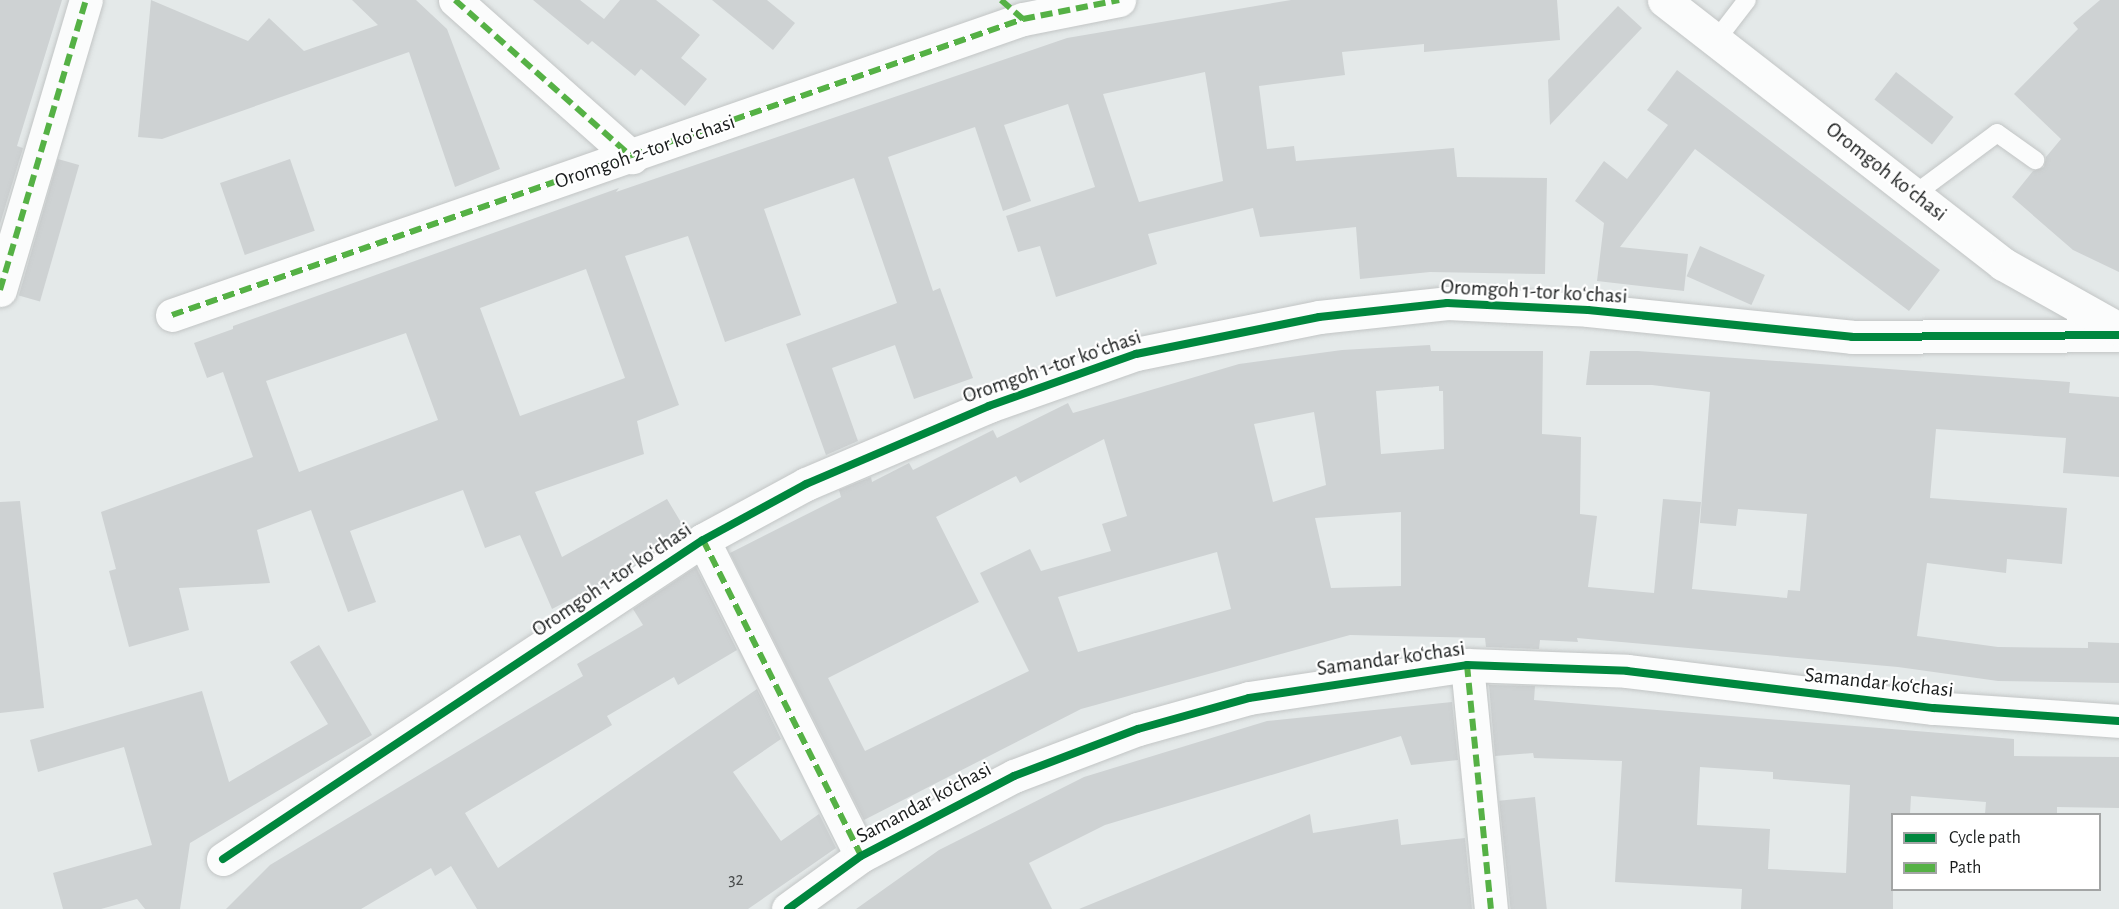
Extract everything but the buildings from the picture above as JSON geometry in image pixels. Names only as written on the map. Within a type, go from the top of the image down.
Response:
[{"type":"street","points":[[0,290],[86,0]]},
{"type":"street","points":[[455,0],[632,157]]},
{"type":"street","name":"Oromgoh 2-tor koʻchasi","points":[[172,315],[632,157],[1012,10],[1119,0]]},
{"type":"street","name":"Oromgoh koʻchasi","points":[[1664,0],[2003,264],[2119,329]]},
{"type":"street","name":"Oromgoh 1-tor koʻchasi","points":[[223,859],[703,540],[806,484],[989,405],[1136,354],[1319,317],[1447,303],[1588,310],[1852,337],[2119,334]]},
{"type":"street","points":[[703,540],[861,856]]},
{"type":"street","points":[[1467,665],[1491,909]]},
{"type":"street","name":"Samandar ko‘chasi","points":[[788,909],[861,856],[1014,776],[1138,729],[1249,698],[1467,665],[1627,671],[1934,708],[2119,721]]},
{"type":"lane","points":[[1717,39],[1746,0]]},
{"type":"lane","points":[[1915,194],[1997,133],[2035,160]]},
{"type":"marked path","points":[[0,290],[86,0]]},
{"type":"marked path","points":[[455,0],[632,157]]},
{"type":"marked path","points":[[1001,0],[1023,19]]},
{"type":"marked path","points":[[172,315],[1023,19],[1119,0]]},
{"type":"marked path","points":[[703,540],[861,856]]},
{"type":"marked path","points":[[1467,665],[1491,909]]},
{"type":"cycle path","points":[[223,859],[703,540],[806,484],[989,406],[1136,354],[1319,317],[1447,303],[1588,310],[1852,337],[2119,335]]},
{"type":"cycle path","points":[[788,909],[861,856],[1014,776],[1138,729],[1249,698],[1467,665],[1627,671],[1934,708],[2119,721]]}]
